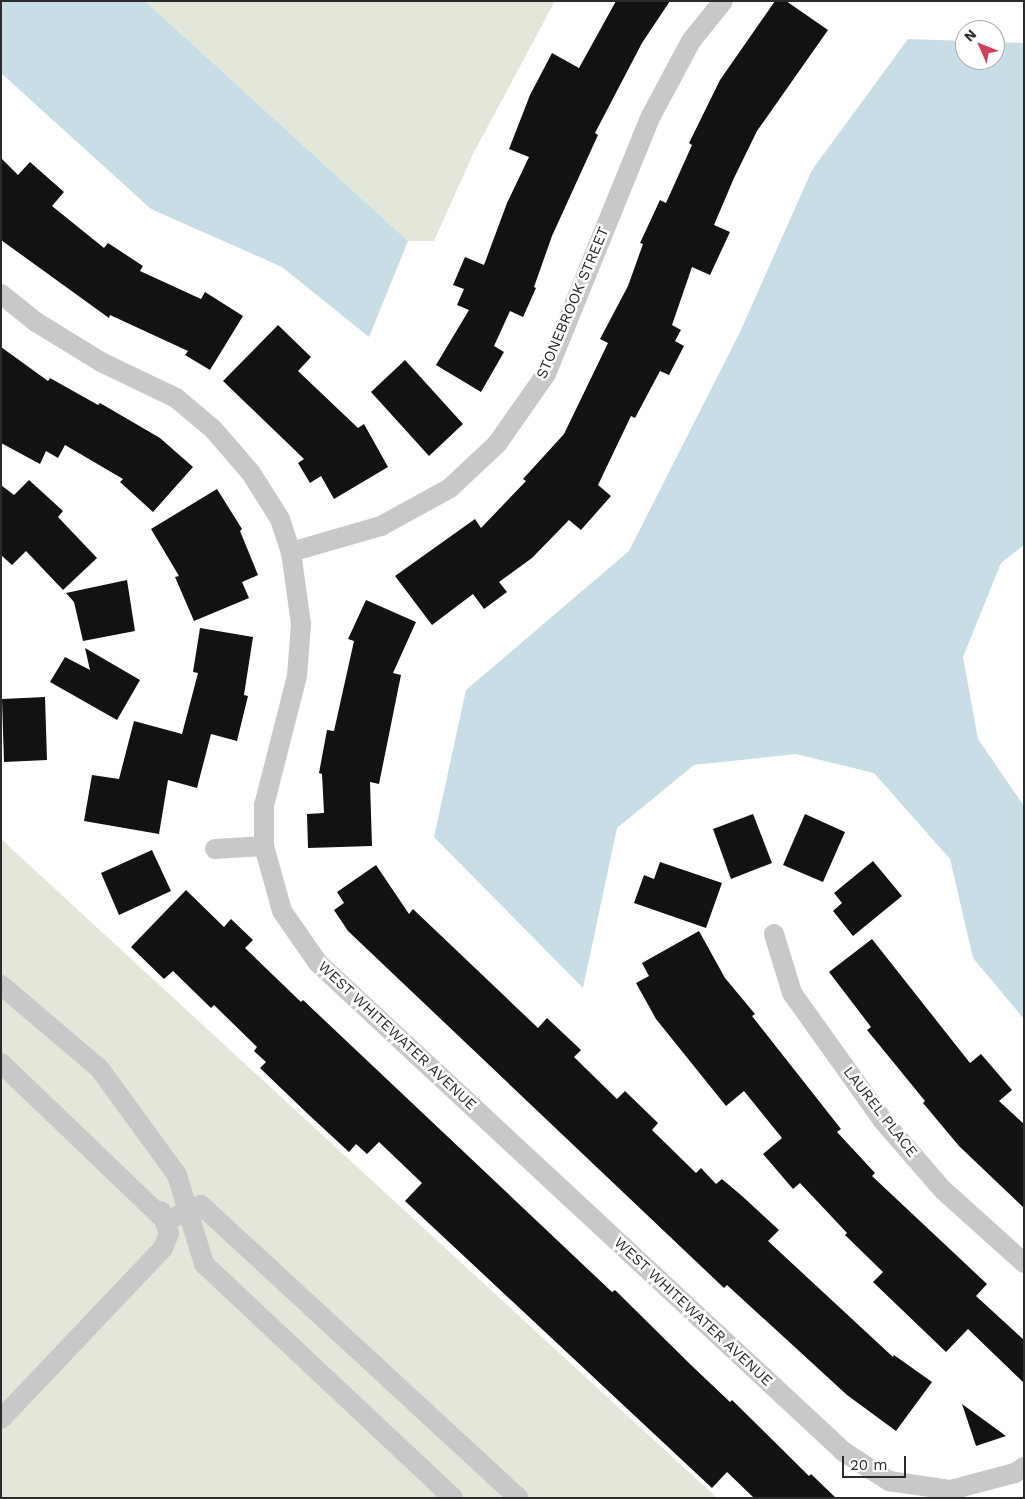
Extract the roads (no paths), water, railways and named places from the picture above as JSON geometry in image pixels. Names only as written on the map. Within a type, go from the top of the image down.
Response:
[{"type":"street","name":"STONEBROOK STREET","points":[[291,552],[381,526],[450,488],[497,444],[546,374],[651,116],[691,41],[723,1]]},
{"type":"street","name":"WEST WHITEWATER AVENUE","points":[[1,294],[36,322],[102,362],[176,398],[213,429],[251,473],[280,519],[291,552],[301,624],[298,676],[264,805],[264,846],[282,911],[318,963],[844,1452],[889,1482],[951,1494]]},
{"type":"street","points":[[215,849],[264,846]]},
{"type":"street","name":"LAUREL PLACE","points":[[774,934],[792,993],[884,1122],[943,1190],[1024,1263]]},
{"type":"street","points":[[1,985],[99,1068],[177,1175],[204,1264],[453,1498]]},
{"type":"street","points":[[1,1062],[159,1206],[169,1233],[163,1248],[1,1419]]},
{"type":"street","points":[[166,1221],[201,1205],[518,1498]]},
{"type":"street","points":[[951,1494],[1015,1474],[1024,1467]]},
{"type":"water","points":[[1,1],[145,1],[408,241],[369,337],[282,267],[151,209],[1,73]]},
{"type":"water","points":[[908,39],[955,41],[955,70],[1005,70],[1005,42],[1024,43],[1024,545],[1001,563],[963,657],[978,739],[1024,806],[1024,1019],[973,958],[950,859],[874,773],[796,754],[694,765],[617,828],[583,988],[434,837],[466,690],[629,551],[740,332],[812,170]]}]
